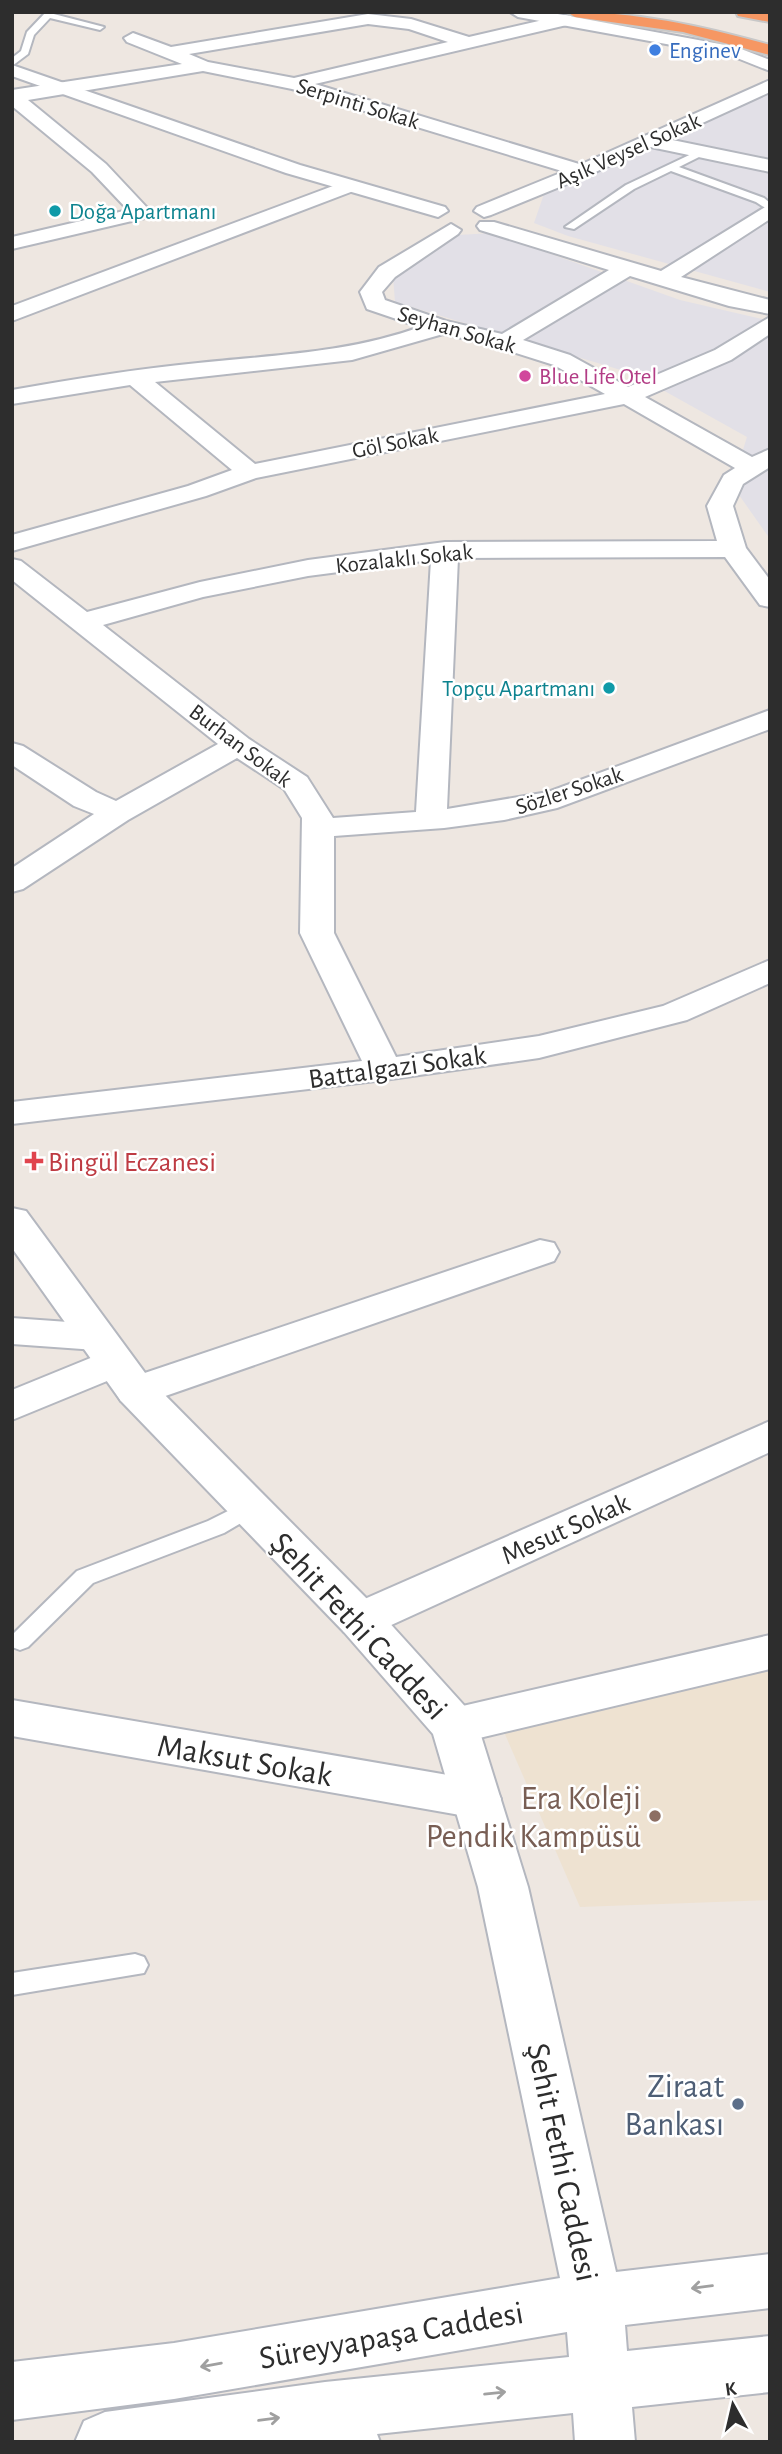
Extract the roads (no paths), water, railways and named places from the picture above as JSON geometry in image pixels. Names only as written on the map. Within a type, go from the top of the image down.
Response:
[{"type":"highway","points":[[597,12],[770,43]]},
{"type":"highway","points":[[673,12],[770,28]]},
{"type":"highway","points":[[744,12],[770,15]]},
{"type":"highway","points":[[752,12],[770,15]]},
{"type":"highway","points":[[570,16],[684,27],[770,50]]},
{"type":"street","points":[[518,12],[570,16],[736,52],[770,65]]},
{"type":"street","points":[[761,12],[770,15]]},
{"type":"street","points":[[295,84],[570,16]]},
{"type":"street","points":[[170,52],[368,19],[411,24],[468,43]]},
{"type":"street","name":"Serpinti Sokak","points":[[133,38],[203,66],[295,84],[582,172]]},
{"type":"street","points":[[12,96],[66,90],[110,79],[203,66]]},
{"type":"street","points":[[12,70],[349,186],[464,216],[627,268],[770,307]]},
{"type":"street","name":"Aşık Veysel Sokak","points":[[464,216],[582,172],[770,85]]},
{"type":"street","points":[[12,96],[99,168],[142,212],[12,243]]},
{"type":"street","points":[[648,141],[770,166]]},
{"type":"street","points":[[12,314],[349,186]]},
{"type":"street","points":[[664,279],[770,209]]},
{"type":"street","name":"Seyhan Sokak","points":[[464,216],[387,272],[370,292],[375,304],[441,327],[505,342],[562,360],[625,397],[761,462]]},
{"type":"street","points":[[505,342],[627,268]]},
{"type":"street","name":"Göl Sokak","points":[[12,544],[197,491],[250,472],[625,397],[723,355],[770,324]]},
{"type":"street","points":[[12,397],[135,377],[360,352],[406,342],[441,327]]},
{"type":"street","points":[[135,377],[250,472]]},
{"type":"street","points":[[761,462],[733,480],[720,506],[733,549],[770,599]]},
{"type":"street","points":[[12,517],[40,534]]},
{"type":"street","name":"Kozalaklı Sokak","points":[[82,622],[200,590],[308,568],[445,550],[733,549]]},
{"type":"street","points":[[431,820],[431,724],[440,648],[445,550]]},
{"type":"street","name":"Burhan Sokak","points":[[12,567],[238,745],[296,783],[318,818],[317,933],[384,1069]]},
{"type":"street","name":"Sözler Sokak","points":[[318,828],[431,820],[504,811],[557,799],[770,719]]},
{"type":"street","points":[[12,883],[117,813],[238,745]]},
{"type":"street","points":[[12,752],[85,799],[117,813]]},
{"type":"street","name":"Battalgazi Sokak","points":[[12,1113],[384,1069],[538,1047],[675,1013],[770,970]]},
{"type":"street","name":"Şehit Fethi Caddesi","points":[[12,1220],[115,1363],[250,1508],[360,1620],[454,1726],[503,1888],[594,2301],[605,2442]]},
{"type":"street","points":[[12,1406],[115,1363],[540,1251]]},
{"type":"street","points":[[12,1331],[115,1363]]},
{"type":"street","name":"Mesut Sokak","points":[[360,1620],[770,1435]]},
{"type":"street","points":[[454,1726],[770,1652]]},
{"type":"street","name":"Maksut Sokak","points":[[12,1718],[477,1799]]},
{"type":"street","name":"Süreyyapaşa Caddesi","points":[[12,2391],[174,2371],[594,2301],[770,2281]]},
{"type":"street","points":[[105,2442],[337,2426],[601,2382],[770,2364]]},
{"type":"lane","points":[[12,63],[24,52],[30,34],[49,13],[100,27]]},
{"type":"lane","points":[[570,227],[600,205],[702,152]]},
{"type":"lane","points":[[669,167],[760,200],[770,209]]},
{"type":"lane","points":[[20,1641],[85,1577],[216,1527],[250,1508]]},
{"type":"lane","points":[[12,1984],[135,1965]]},
{"type":"place","name":"Enginev","points":[[655,50]]},
{"type":"place","name":"Doğa Apartmanı","points":[[55,211]]},
{"type":"place","name":"Blue Life Otel","points":[[525,376]]},
{"type":"place","name":"Topçu Apartmanı","points":[[609,688]]},
{"type":"place","name":"Bingül Eczanesi","points":[[34,1161]]},
{"type":"place","name":"Era Koleji Pendik Kampüsü","points":[[655,1816]]},
{"type":"place","name":"Ziraat Bankası","points":[[738,2104]]}]
